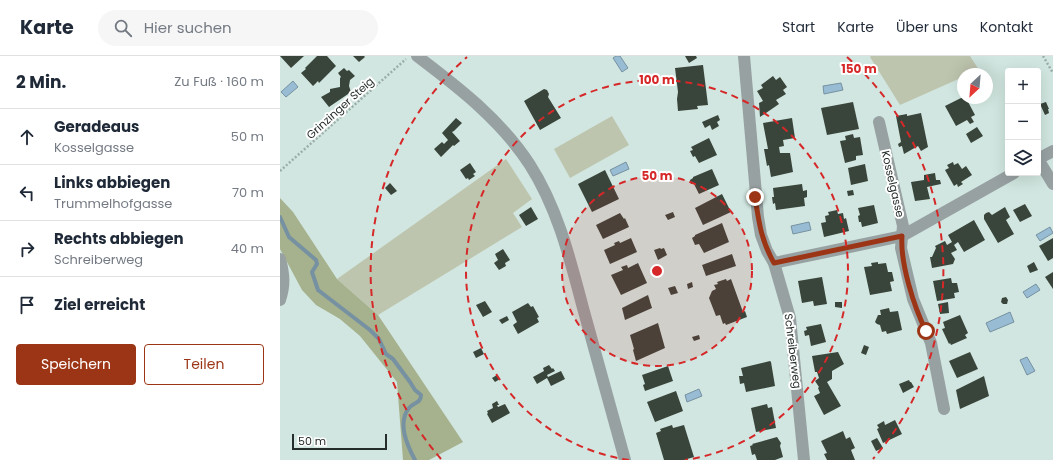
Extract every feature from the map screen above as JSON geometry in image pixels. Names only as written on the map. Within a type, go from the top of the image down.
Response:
[{"type":"street","points":[[417,56],[451,82],[493,120],[529,164],[544,190],[563,235],[625,460]]},
{"type":"street","name":"Schreiberweg","points":[[744,56],[758,217],[761,235],[767,251],[774,263],[790,318],[799,396],[804,460]]},
{"type":"street","name":"Kosselgasse","points":[[879,122],[902,226],[901,248],[913,299],[931,343],[944,409]]},
{"type":"street","points":[[1041,157],[1053,150]]},
{"type":"street","points":[[1041,164],[1053,184]]},
{"type":"street","points":[[774,263],[902,236],[1009,176]]},
{"type":"street","points":[[280,259],[284,276],[284,285],[280,300]]},
{"type":"path","name":"Grinzinger Steig","points":[[280,171],[410,56]]},
{"type":"path","points":[[1043,56],[1053,73]]},
{"type":"green space","points":[[970,56],[978,68],[957,68],[957,80],[900,105],[870,57]]},
{"type":"green space","points":[[612,116],[629,145],[570,178],[554,149]]},
{"type":"green space","points":[[506,159],[532,199],[513,213],[522,227],[378,315],[337,279]]},
{"type":"green space","points":[[280,198],[293,212],[337,279],[378,315],[463,442],[429,460],[403,460],[397,382],[360,336],[340,319],[316,305],[302,290],[280,249]]},
{"type":"water","points":[[620,56],[628,68],[622,72],[613,58]]},
{"type":"water","points":[[293,81],[298,87],[286,97],[281,92]]},
{"type":"water","points":[[841,83],[843,90],[824,94],[823,86]]},
{"type":"water","points":[[626,162],[629,169],[613,176],[610,170]]},
{"type":"water","points":[[809,222],[811,230],[793,234],[791,226]]},
{"type":"water","points":[[1050,227],[1053,233],[1040,241],[1036,235]]},
{"type":"water","points":[[1036,284],[1040,290],[1027,298],[1023,292]]},
{"type":"water","points":[[1010,312],[1014,322],[990,332],[986,323]]},
{"type":"water","points":[[1027,357],[1035,371],[1027,375],[1020,360]]},
{"type":"water","points":[[699,389],[702,396],[687,402],[685,395]]},
{"type":"building","points":[[280,56],[304,56],[291,68]]},
{"type":"building","points":[[317,56],[327,56],[336,66],[319,83],[318,81],[313,86],[301,73]]},
{"type":"building","points":[[353,56],[364,56],[365,57],[359,62]]},
{"type":"building","points":[[685,56],[696,56],[697,58],[689,63]]},
{"type":"building","points":[[703,65],[708,105],[697,106],[698,109],[678,111],[678,92],[675,68]]},
{"type":"building","points":[[344,68],[347,71],[349,70],[355,76],[350,80],[349,86],[351,92],[329,107],[321,97],[330,92],[330,89],[340,87],[341,77],[338,73]]},
{"type":"building","points":[[773,76],[776,80],[780,77],[787,87],[783,90],[786,94],[776,100],[779,104],[760,117],[759,103],[763,101],[757,91],[763,88],[761,85]]},
{"type":"building","points":[[544,89],[547,90],[549,94],[548,97],[561,118],[540,130],[524,101]]},
{"type":"building","points":[[957,100],[957,104],[969,104],[975,115],[971,117],[974,122],[970,124],[967,120],[956,126],[945,106]]},
{"type":"building","points":[[853,102],[859,129],[827,135],[821,108]]},
{"type":"building","points":[[1046,102],[1049,113],[1045,115],[1041,104]]},
{"type":"building","points":[[921,113],[928,147],[921,151],[918,146],[904,154],[902,146],[899,147],[898,144],[901,142],[896,116],[907,114],[907,116]]},
{"type":"building","points":[[718,115],[720,120],[717,122],[719,126],[712,130],[710,125],[705,128],[702,122]]},
{"type":"building","points":[[456,118],[462,123],[452,132],[460,141],[454,146],[453,145],[441,157],[434,149],[442,142],[444,144],[448,140],[442,133]]},
{"type":"building","points":[[792,118],[795,138],[783,140],[784,146],[779,147],[780,153],[790,153],[793,172],[771,177],[769,165],[767,166],[764,149],[768,149],[763,123]]},
{"type":"building","points":[[977,127],[983,136],[971,143],[966,134]]},
{"type":"building","points":[[853,134],[854,138],[860,137],[863,155],[856,156],[856,160],[845,163],[840,141],[846,140],[845,136]]},
{"type":"building","points":[[709,138],[717,155],[699,163],[690,151],[693,150],[691,147]]},
{"type":"building","points":[[953,162],[954,165],[958,163],[962,169],[966,166],[972,175],[961,182],[963,184],[958,187],[957,184],[954,186],[945,170],[949,168],[947,165]]},
{"type":"building","points":[[470,163],[476,172],[473,174],[475,176],[469,180],[468,178],[466,179],[460,170]]},
{"type":"building","points":[[865,164],[868,181],[851,185],[848,168]]},
{"type":"building","points":[[712,169],[719,185],[699,194],[694,184],[691,184],[690,180],[693,177]]},
{"type":"building","points":[[605,170],[619,199],[592,212],[578,184]]},
{"type":"building","points":[[935,173],[936,180],[940,180],[941,184],[927,187],[930,199],[915,201],[911,182],[924,180],[924,175]]},
{"type":"building","points":[[390,183],[397,191],[391,195],[385,188]]},
{"type":"building","points":[[802,184],[803,191],[807,190],[807,197],[804,198],[805,206],[776,210],[772,197],[774,197],[773,188]]},
{"type":"building","points":[[853,190],[854,195],[848,196],[847,191]]},
{"type":"building","points":[[722,194],[731,212],[703,225],[695,208]]},
{"type":"building","points":[[1025,204],[1032,216],[1020,222],[1013,210]]},
{"type":"building","points":[[874,205],[878,223],[862,227],[861,222],[859,222],[858,216],[860,215],[858,208]]},
{"type":"building","points":[[531,207],[538,219],[526,226],[519,215]]},
{"type":"building","points":[[1005,207],[1010,217],[1006,220],[1014,234],[998,243],[984,219],[984,215],[989,212],[992,215]]},
{"type":"building","points":[[837,210],[838,214],[843,213],[844,219],[846,218],[849,231],[824,237],[821,223],[826,222],[825,216],[829,215],[828,212]]},
{"type":"building","points":[[673,212],[675,217],[668,220],[665,215]]},
{"type":"building","points":[[620,213],[624,219],[625,218],[629,227],[603,239],[596,225]]},
{"type":"building","points":[[974,220],[985,240],[964,252],[958,242],[954,245],[957,250],[951,253],[955,259],[953,264],[932,268],[930,257],[932,257],[936,248],[935,246],[945,241],[947,245],[952,242],[948,235]]},
{"type":"building","points":[[722,223],[729,242],[704,253],[699,244],[695,245],[692,238],[695,235]]},
{"type":"building","points":[[631,238],[637,252],[610,264],[604,250],[615,245],[614,243],[619,241],[620,243]]},
{"type":"building","points":[[1053,238],[1053,258],[1048,261],[1039,246]]},
{"type":"building","points":[[664,248],[667,255],[658,260],[654,250]]},
{"type":"building","points":[[503,249],[510,260],[505,263],[506,266],[499,270],[494,263],[498,260],[495,254]]},
{"type":"building","points":[[732,254],[736,266],[706,276],[702,265]]},
{"type":"building","points":[[878,262],[878,264],[886,263],[888,272],[892,272],[894,281],[890,282],[892,291],[870,295],[864,267],[872,266],[871,263]]},
{"type":"building","points":[[1034,262],[1038,270],[1030,273],[1027,266]]},
{"type":"building","points":[[638,263],[647,283],[621,295],[611,275],[623,270],[621,267],[627,265],[628,268]]},
{"type":"building","points":[[1053,272],[1053,289],[1045,277]]},
{"type":"building","points":[[822,277],[827,304],[814,306],[813,301],[802,303],[798,281]]},
{"type":"building","points":[[951,278],[952,283],[957,283],[959,292],[954,293],[955,298],[937,301],[933,281]]},
{"type":"building","points":[[726,279],[727,281],[731,279],[743,312],[745,311],[747,317],[726,325],[725,323],[723,324],[720,315],[716,316],[709,298],[712,291],[716,289],[714,285],[718,284],[717,282]]},
{"type":"building","points":[[692,282],[693,287],[688,289],[687,284]]},
{"type":"building","points":[[675,286],[678,293],[671,295],[668,288]]},
{"type":"building","points":[[648,295],[652,308],[625,320],[622,308]]},
{"type":"building","points":[[1006,297],[1008,300],[1007,304],[1003,304],[1001,302],[1002,298]]},
{"type":"building","points":[[485,301],[492,312],[483,317],[476,305]]},
{"type":"building","points":[[835,302],[842,302],[842,308],[835,307]]},
{"type":"building","points":[[948,302],[949,313],[940,314],[938,304]]},
{"type":"building","points":[[528,303],[531,307],[533,306],[539,317],[537,318],[539,322],[518,334],[513,325],[517,322],[512,312]]},
{"type":"building","points":[[889,308],[890,312],[898,311],[902,330],[887,334],[886,331],[882,332],[880,325],[875,322],[878,315],[881,315],[880,310]]},
{"type":"building","points":[[960,315],[968,333],[965,335],[967,338],[951,345],[950,343],[949,344],[942,329],[945,328],[943,322]]},
{"type":"building","points":[[507,316],[509,320],[502,324],[499,320]]},
{"type":"building","points":[[658,323],[665,348],[636,361],[630,335]]},
{"type":"building","points":[[821,324],[826,342],[811,346],[809,335],[805,336],[804,331],[807,330],[806,327]]},
{"type":"building","points":[[699,335],[700,339],[694,341],[692,337]]},
{"type":"building","points":[[864,345],[869,347],[866,355],[861,353]]},
{"type":"building","points":[[481,348],[484,354],[476,358],[473,352]]},
{"type":"building","points":[[838,352],[844,364],[832,371],[832,379],[827,382],[841,406],[824,415],[814,396],[820,393],[819,387],[815,381],[819,378],[817,372],[815,372],[812,356]]},
{"type":"building","points":[[970,352],[978,369],[957,378],[949,361]]},
{"type":"building","points":[[770,361],[775,386],[746,392],[744,383],[740,384],[739,376],[743,376],[741,368]]},
{"type":"building","points":[[549,365],[555,371],[547,375],[548,377],[561,371],[565,379],[551,386],[547,378],[537,384],[533,377],[544,371],[543,368]]},
{"type":"building","points":[[668,366],[673,381],[645,391],[643,385],[645,384],[642,375]]},
{"type":"building","points":[[497,375],[500,379],[495,382],[492,378]]},
{"type":"building","points":[[984,376],[989,396],[960,409],[956,390]]},
{"type":"building","points":[[909,380],[914,387],[903,393],[899,384]]},
{"type":"building","points":[[676,391],[683,411],[655,422],[647,402]]},
{"type":"building","points":[[497,401],[499,405],[497,405],[498,407],[505,404],[510,413],[492,423],[487,411],[493,408],[492,404]]},
{"type":"building","points":[[767,404],[768,408],[772,407],[776,428],[756,432],[751,408]]},
{"type":"building","points":[[895,420],[902,434],[883,443],[877,429],[879,428],[877,425],[884,421],[885,425]]},
{"type":"building","points":[[672,425],[673,428],[684,425],[694,457],[684,460],[664,460],[656,433],[661,431],[660,429]]},
{"type":"building","points":[[843,431],[846,439],[850,437],[855,448],[851,450],[855,460],[827,460],[824,454],[827,453],[821,441]]},
{"type":"building","points":[[777,437],[781,443],[780,446],[783,457],[775,460],[757,460],[755,454],[752,455],[750,446],[753,445],[752,444]]},
{"type":"building","points":[[877,438],[883,448],[876,451],[871,441]]},
{"type":"waterway","points":[[280,217],[289,237],[316,260],[317,264],[312,272],[318,290],[370,330],[379,339],[386,354],[393,359],[415,390],[421,395],[420,400],[409,408],[405,414],[404,420],[404,434],[415,460]]},
{"type":"route","points":[[755,197],[761,235],[767,251],[774,263],[902,236],[901,248],[913,299],[919,317],[926,331]]}]
